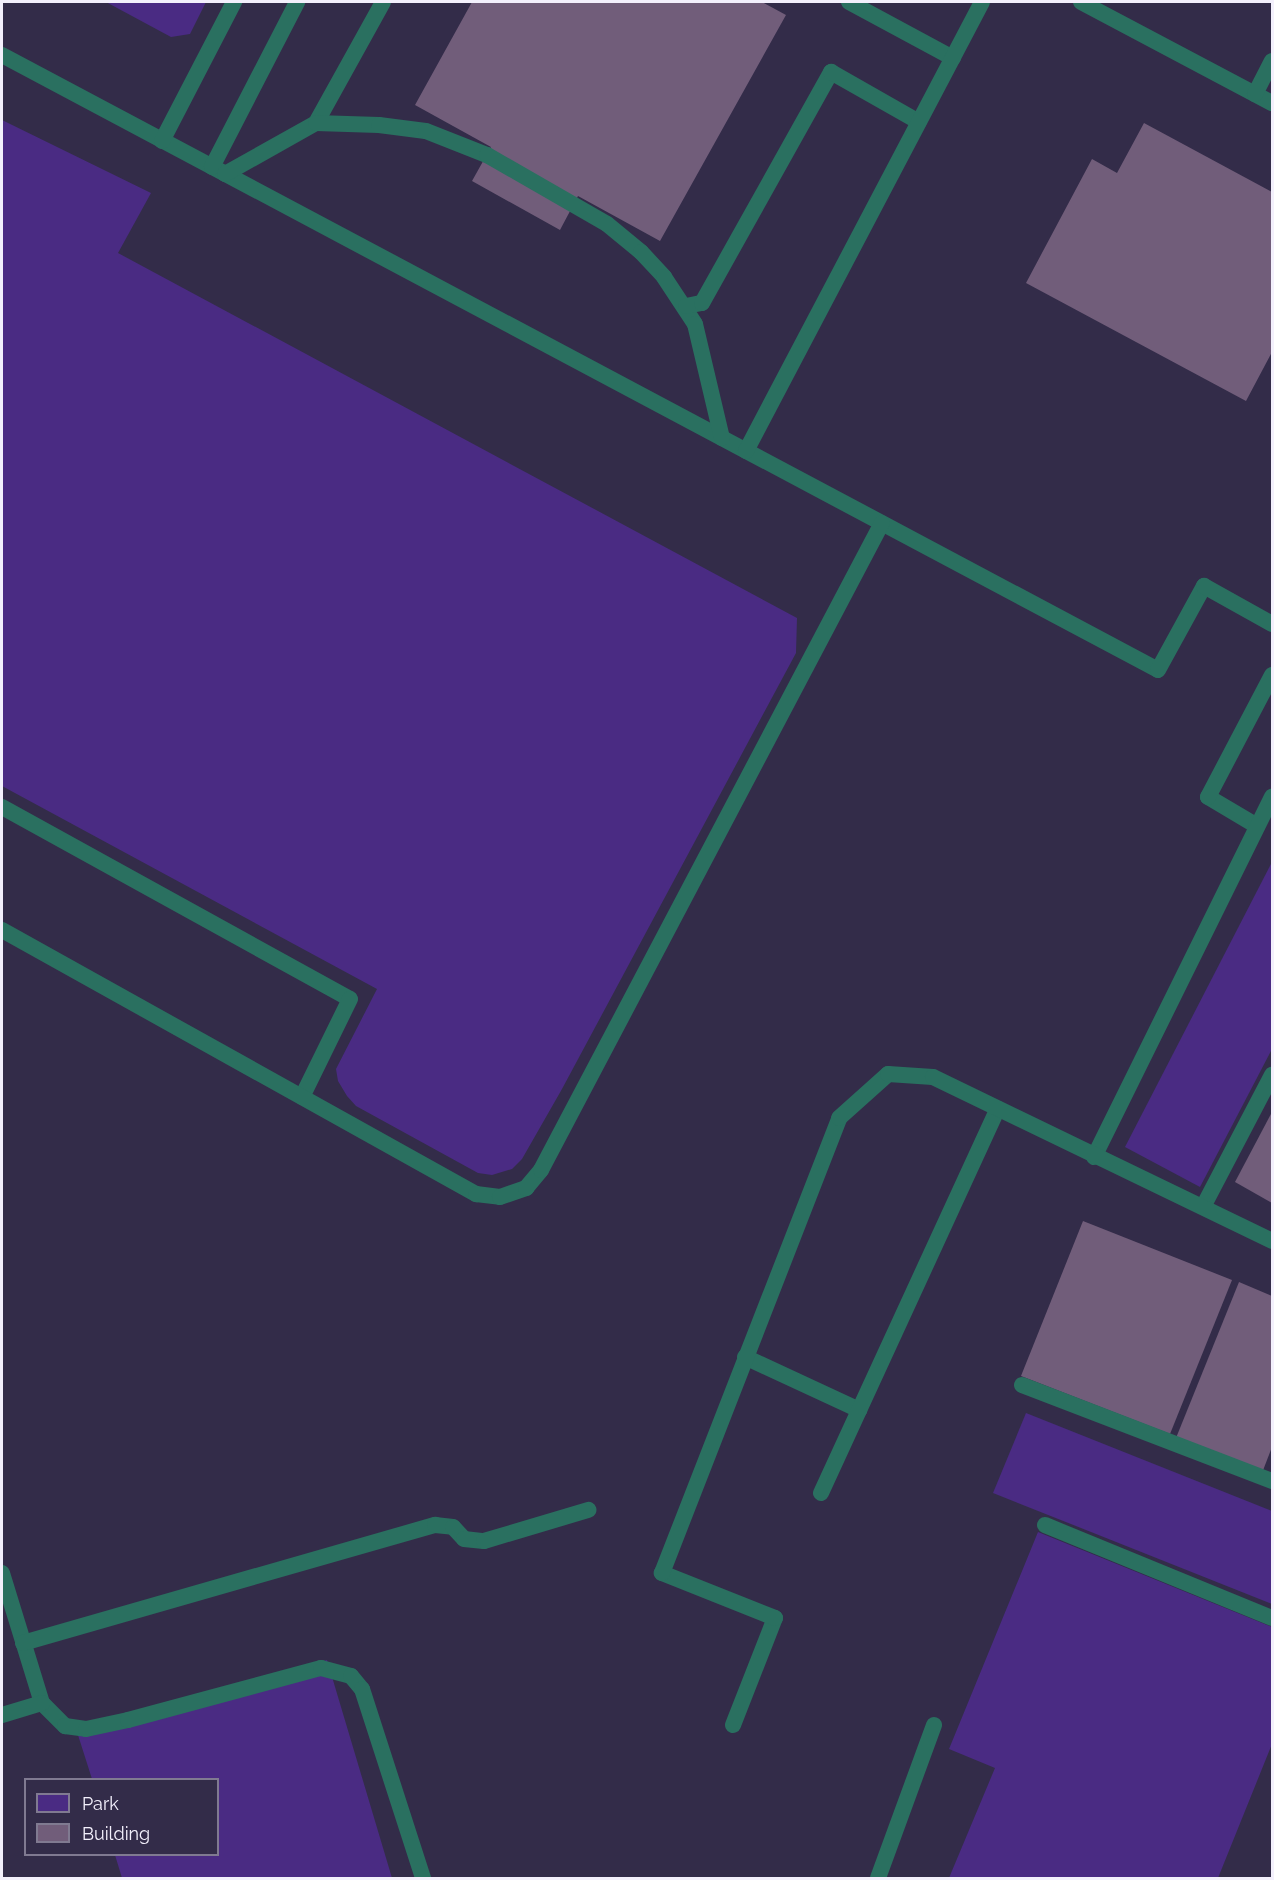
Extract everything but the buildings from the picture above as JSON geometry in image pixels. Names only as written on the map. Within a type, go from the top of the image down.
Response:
[{"type":"lane","points":[[162,141],[234,2]]},
{"type":"lane","points":[[219,171],[297,2]]},
{"type":"lane","points":[[316,123],[383,2]]},
{"type":"lane","points":[[849,2],[953,58]]},
{"type":"lane","points":[[746,451],[982,2]]},
{"type":"lane","points":[[1081,2],[1272,103]]},
{"type":"lane","points":[[2,55],[1158,670],[1204,586],[1272,624]]},
{"type":"lane","points":[[1255,94],[1272,61]]},
{"type":"lane","points":[[686,306],[702,303],[831,72],[919,122]]},
{"type":"lane","points":[[219,171],[316,123],[379,125],[426,131],[486,155],[607,224],[641,252],[686,306],[695,324],[722,438]]},
{"type":"lane","points":[[2,930],[476,1194],[500,1197],[526,1188],[541,1170],[882,523]]},
{"type":"lane","points":[[1257,826],[1208,797],[1272,675]]},
{"type":"lane","points":[[1094,1157],[1272,797]]},
{"type":"lane","points":[[2,807],[350,999],[302,1097]]},
{"type":"lane","points":[[733,1725],[775,1618],[662,1573],[839,1118],[888,1074],[933,1077],[1094,1157],[1204,1205],[1272,1241]]},
{"type":"lane","points":[[1204,1205],[1272,1075]]},
{"type":"lane","points":[[821,1493],[998,1109]]},
{"type":"lane","points":[[746,1357],[859,1410]]},
{"type":"lane","points":[[1022,1385],[1272,1481]]},
{"type":"lane","points":[[23,1643],[435,1525],[453,1527],[464,1539],[484,1541],[588,1510]]},
{"type":"lane","points":[[1045,1525],[1272,1618]]},
{"type":"lane","points":[[2,1573],[42,1703],[64,1726],[86,1729],[321,1668],[351,1676],[362,1689],[423,1878]]},
{"type":"lane","points":[[2,1715],[42,1703]]},
{"type":"lane","points":[[878,1878],[934,1725]]},
{"type":"green space","points":[[106,2],[206,2],[190,34],[171,37]]},
{"type":"green space","points":[[2,120],[151,193],[118,253],[797,618],[796,653],[562,1089],[522,1159],[512,1169],[492,1175],[478,1173],[356,1106],[347,1096],[338,1081],[336,1069],[377,989],[2,786]]},
{"type":"green space","points":[[1272,862],[1272,1049],[1200,1187],[1125,1147]]},
{"type":"green space","points":[[1026,1413],[1272,1511],[1272,1604],[993,1493]]},
{"type":"green space","points":[[1038,1532],[1272,1627],[1272,1744],[1218,1878],[949,1878],[995,1768],[949,1749]]},
{"type":"green space","points":[[327,1660],[392,1878],[122,1878],[115,1856],[219,1856],[219,1778],[92,1778],[78,1735]]}]
